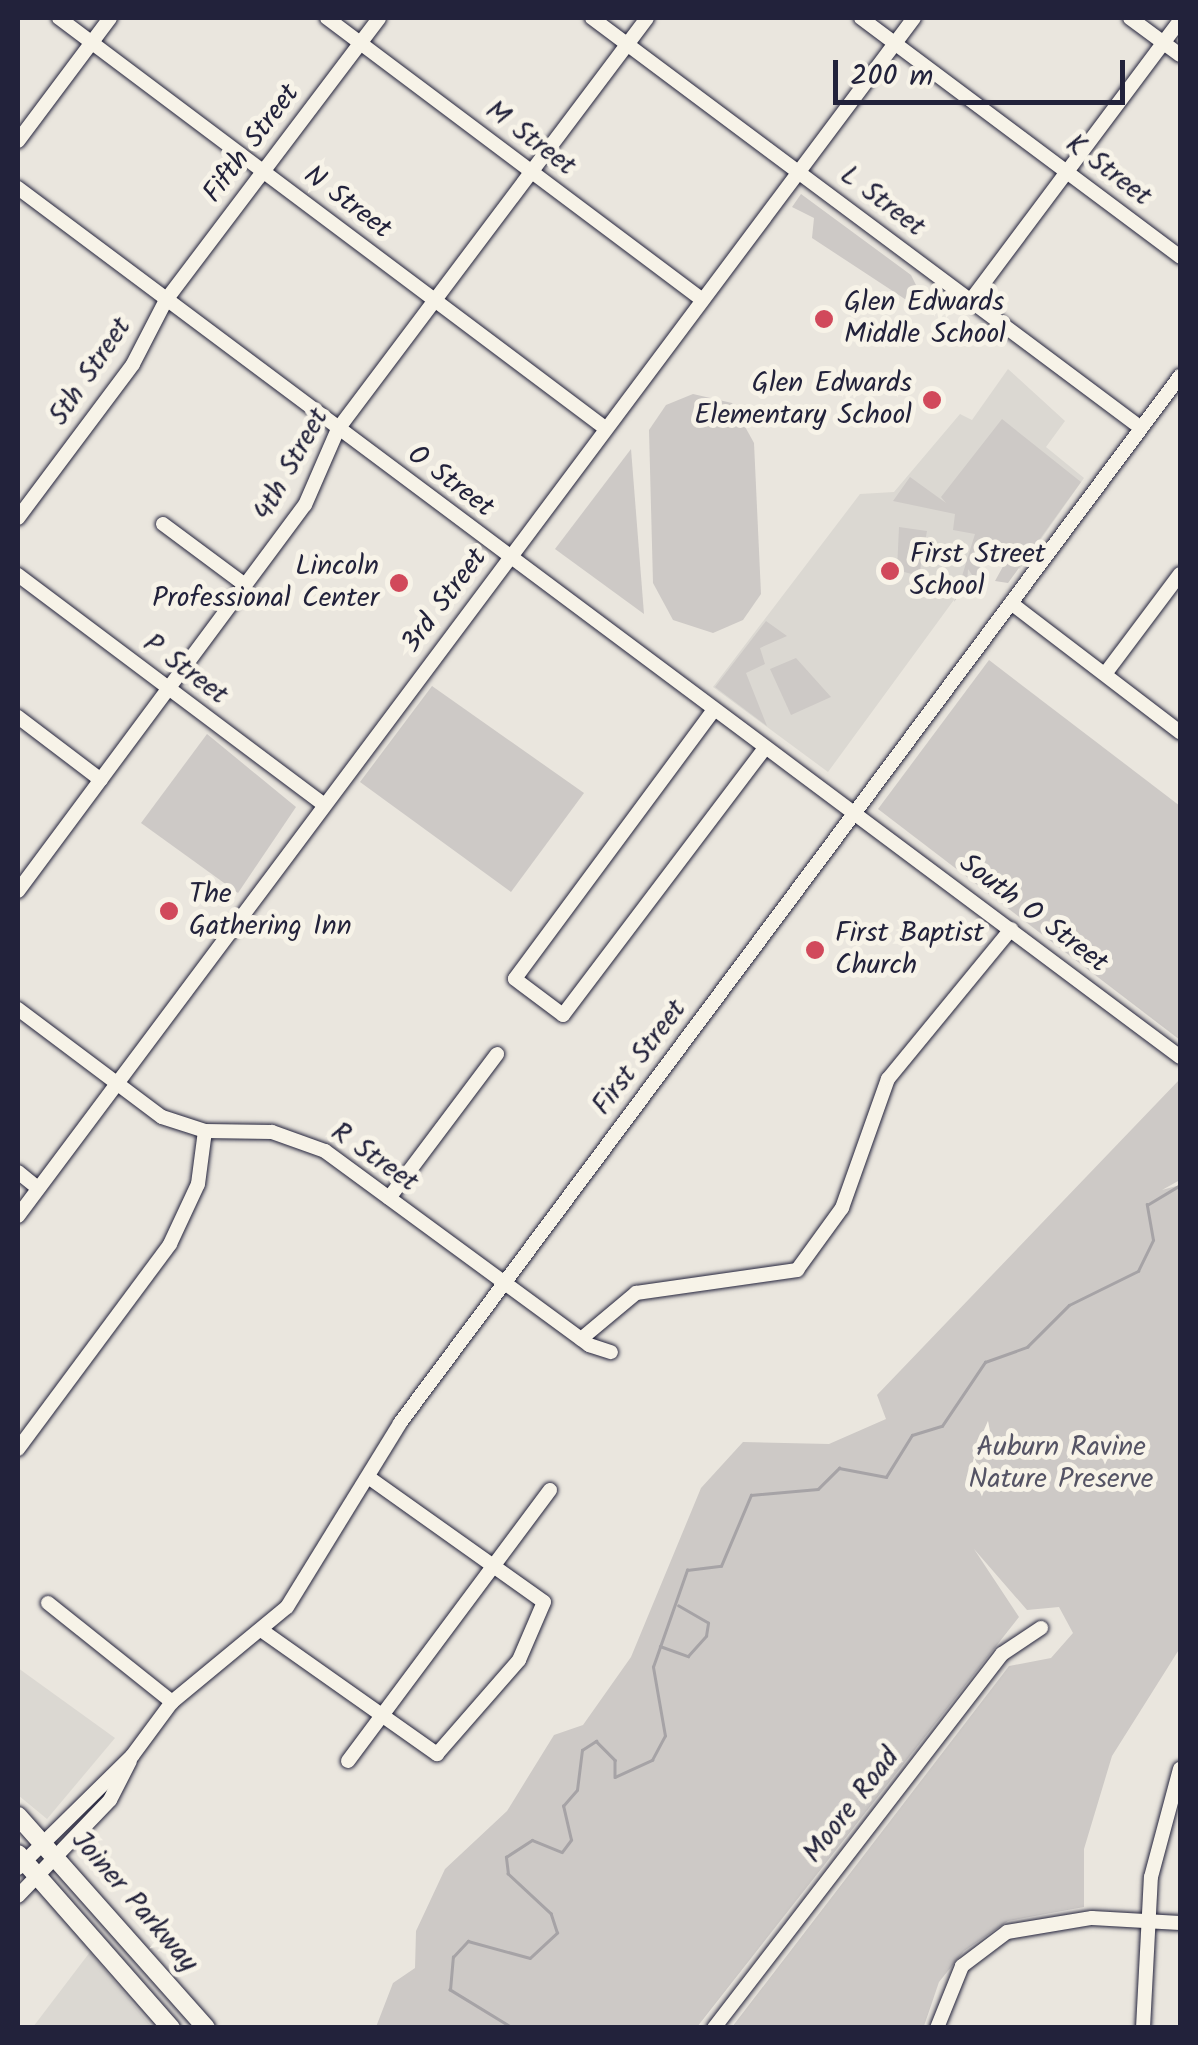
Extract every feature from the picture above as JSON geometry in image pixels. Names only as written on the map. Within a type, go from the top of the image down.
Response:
[{"type":"main road","name":"Joiner Parkway","points":[[18,1816],[51,1848],[206,2028]]},
{"type":"main road","name":"Joiner Parkway","points":[[24,1864],[170,2028]]},
{"type":"street","name":"N Street","points":[[58,18],[605,428]]},
{"type":"street","points":[[18,141],[110,18]]},
{"type":"street","name":"M Street","points":[[327,18],[702,300]]},
{"type":"street","name":"Fifth Street","points":[[166,300],[379,18]]},
{"type":"street","name":"L Street","points":[[592,18],[1141,428]]},
{"type":"street","name":"4th Street","points":[[18,891],[305,505],[338,429],[647,18]]},
{"type":"street","name":"K Street","points":[[861,18],[1180,257]]},
{"type":"street","name":"3rd Street","points":[[18,1216],[914,18]]},
{"type":"street","points":[[1130,18],[1180,55]]},
{"type":"street","points":[[971,300],[1180,20]]},
{"type":"street","name":"O Street","points":[[18,188],[764,749],[856,812]]},
{"type":"street","name":"5th Street","points":[[18,518],[133,364],[166,300]]},
{"type":"street","name":"First Street","points":[[18,1896],[24,1864],[51,1848],[110,1800],[132,1756],[172,1702],[264,1632],[503,1284],[1180,376]]},
{"type":"street","points":[[163,524],[245,586]]},
{"type":"street","name":"P Street","points":[[18,575],[324,805]]},
{"type":"street","points":[[1104,674],[1178,584]]},
{"type":"street","points":[[1011,603],[1180,732]]},
{"type":"street","points":[[712,710],[515,979],[564,1015],[764,749]]},
{"type":"street","points":[[18,718],[101,780]]},
{"type":"street","name":"South O Street","points":[[856,812],[1180,1056]]},
{"type":"street","points":[[581,1340],[636,1293],[797,1270],[842,1208],[888,1079],[1011,929]]},
{"type":"street","name":"R Street","points":[[18,1009],[162,1118],[205,1131],[300,1139],[389,1198],[581,1340],[611,1352]]},
{"type":"street","points":[[389,1198],[497,1054]]},
{"type":"street","points":[[18,1450],[170,1244],[198,1184],[205,1131]]},
{"type":"street","points":[[18,1172],[38,1188]]},
{"type":"street","points":[[264,1632],[378,1720],[437,1754],[519,1660],[544,1602],[368,1477]]},
{"type":"street","points":[[348,1761],[550,1490]]},
{"type":"street","points":[[48,1604],[172,1702]]},
{"type":"street","name":"Moore Road","points":[[714,2028],[1002,1654],[1041,1628]]},
{"type":"street","points":[[1143,2028],[1146,1920],[1180,1768]]},
{"type":"street","points":[[937,2028],[962,1966],[1007,1932],[1146,1920],[1180,1923]]},
{"type":"shaded area","name":"First Street School","points":[[1008,369],[1065,421],[1046,447],[1084,478],[1020,569],[990,553],[828,772],[713,687],[860,494],[894,492],[960,414],[972,420]]},
{"type":"shaded area","points":[[18,1668],[115,1738],[47,1819],[18,1795]]},
{"type":"shaded area","points":[[90,1952],[152,2027],[33,2027]]},
{"type":"green space","points":[[801,194],[911,275],[921,295],[914,305],[812,238],[814,218],[792,207]]},
{"type":"green space","points":[[693,394],[732,403],[754,443],[761,594],[743,620],[713,633],[673,620],[653,583],[649,430],[666,405]]},
{"type":"green space","points":[[1002,419],[1081,482],[1008,583],[995,581],[1006,561],[987,553],[975,579],[968,569],[967,584],[954,602],[975,534],[953,530],[955,514],[893,501],[910,477],[946,503],[941,497]]},
{"type":"green space","points":[[631,449],[644,614],[555,549]]},
{"type":"green space","points":[[899,527],[927,531],[919,576],[897,570]]},
{"type":"green space","points":[[766,621],[787,636],[760,648],[765,664],[746,673],[767,726],[715,687]]},
{"type":"green space","points":[[796,658],[831,697],[791,715],[770,669]]},
{"type":"green space","points":[[989,660],[1180,806],[1180,1040],[878,809]]},
{"type":"green space","points":[[432,686],[584,793],[511,892],[360,782]]},
{"type":"green space","points":[[207,734],[296,807],[238,893],[141,823]]},
{"type":"green space","name":"Auburn Ravine Nature Preserve","points":[[1180,1079],[1180,1180],[1162,1190],[1180,1185],[1180,1648],[1112,1756],[1084,1849],[1084,1907],[1008,1921],[964,1951],[939,1982],[924,2026],[732,2027],[1009,1666],[1051,1658],[1073,1633],[1059,1607],[1027,1610],[974,1549],[1019,1617],[697,2027],[376,2027],[393,1983],[415,1968],[416,1931],[445,1869],[507,1811],[554,1735],[583,1725],[631,1657],[701,1488],[743,1442],[829,1444],[886,1419],[877,1395]]},
{"type":"waterway","points":[[512,2028],[450,1990],[453,1957],[468,1941],[530,1958],[557,1933],[551,1914],[508,1874],[506,1857],[532,1840],[562,1852],[571,1840],[563,1806],[577,1790],[582,1750],[596,1741],[615,1760],[615,1777],[652,1760],[665,1736],[653,1667],[687,1570],[721,1566],[751,1495],[818,1489],[839,1468],[886,1477],[912,1435],[942,1426],[985,1362],[1027,1347],[1069,1305],[1138,1271],[1153,1240],[1147,1205],[1180,1185]]},
{"type":"waterway","points":[[660,1646],[688,1656],[706,1636],[708,1623],[679,1606]]},
{"type":"place","name":"Glen Edwards Middle School","points":[[824,319]]},
{"type":"place","name":"Glen Edwards Elementary School","points":[[932,400]]},
{"type":"place","name":"First Street School","points":[[890,571]]},
{"type":"place","name":"Lincoln Professional Center","points":[[399,583]]},
{"type":"place","name":"The Gathering Inn","points":[[169,911]]},
{"type":"place","name":"First Baptist Church","points":[[815,950]]}]
